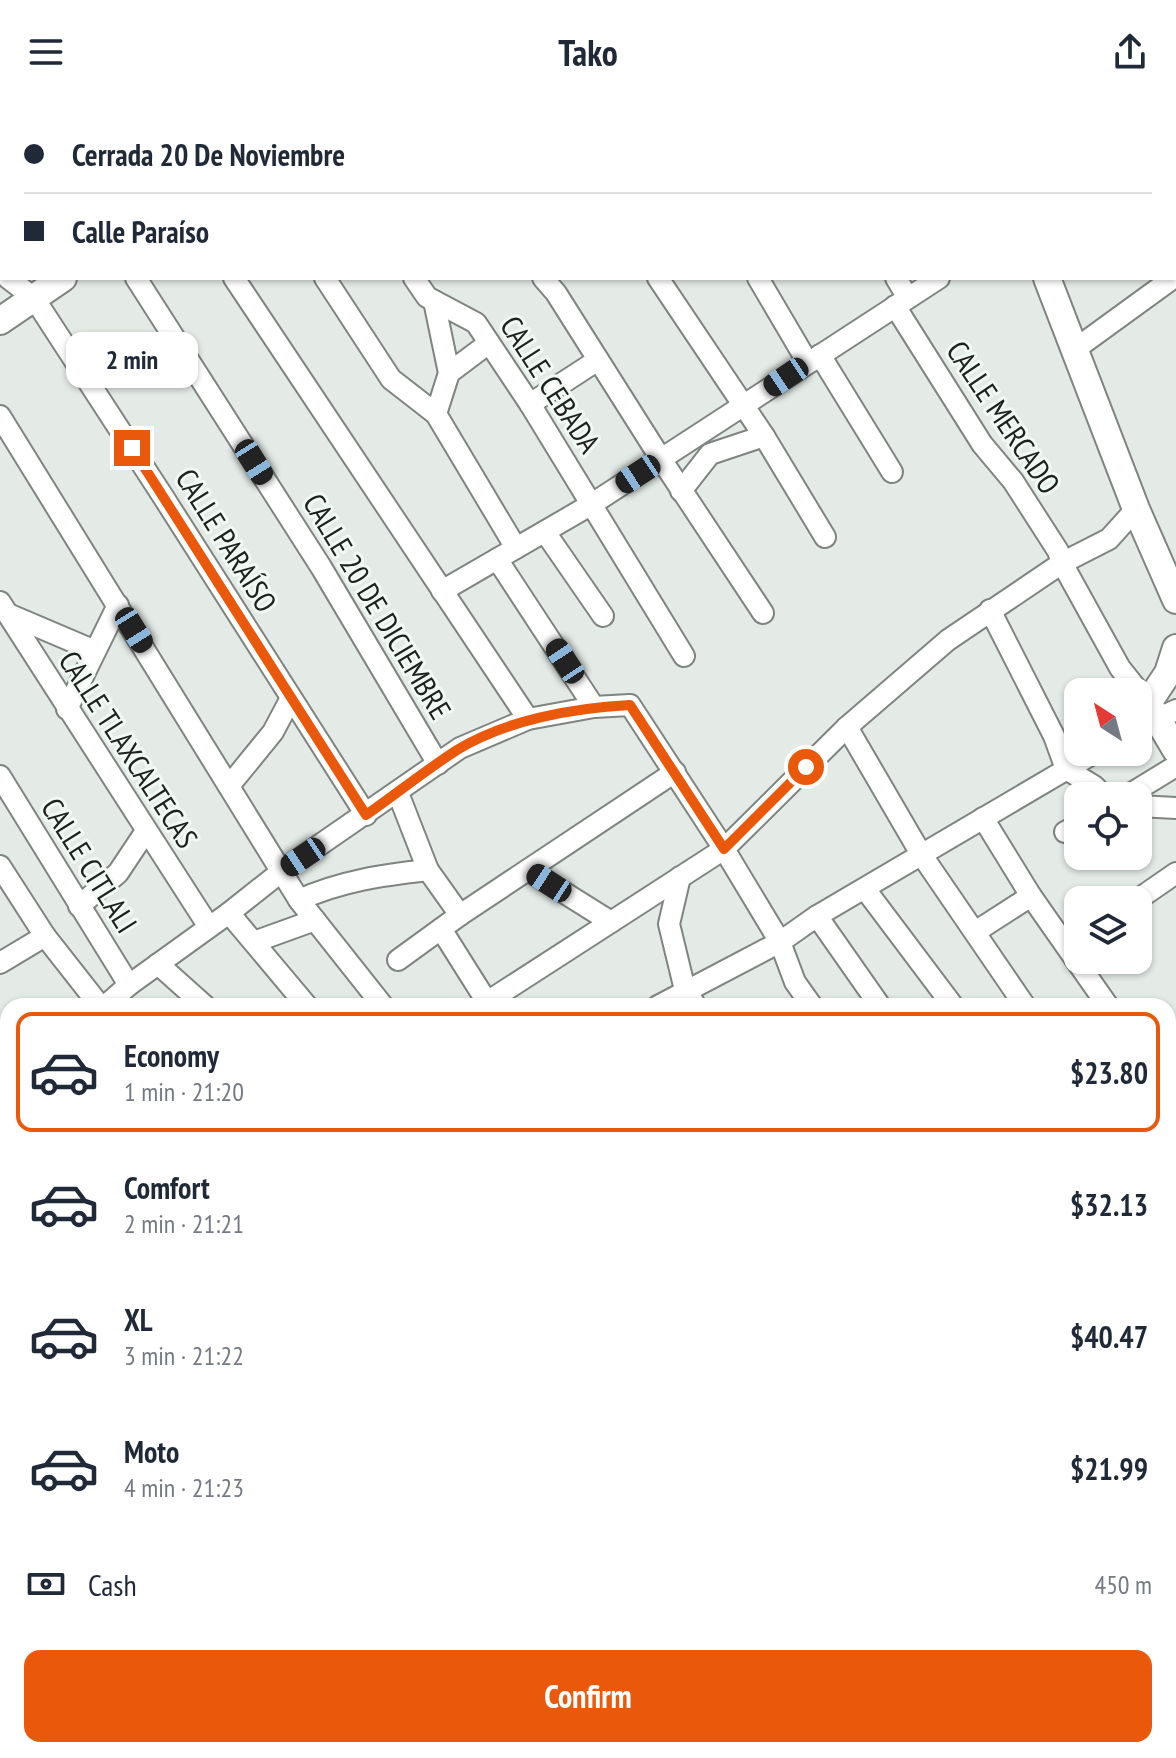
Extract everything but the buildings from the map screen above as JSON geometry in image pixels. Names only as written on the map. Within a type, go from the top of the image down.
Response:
[{"type":"main road","points":[[0,321],[60,280]]},
{"type":"main road","points":[[1049,280],[1136,509],[1176,600]]},
{"type":"main road","points":[[1176,648],[1154,715],[1176,750]]},
{"type":"street","name":"CALLE PARAÍSO","points":[[11,280],[34,298],[366,815]]},
{"type":"street","name":"CALLE 20 DE DICIEMBRE","points":[[137,280],[321,567],[438,764]]},
{"type":"street","points":[[235,280],[528,719]]},
{"type":"street","points":[[326,280],[391,379],[436,414],[516,548]]},
{"type":"street","name":"CALLE CEBADA","points":[[415,280],[427,297],[476,323],[530,404],[684,656]]},
{"type":"street","points":[[545,280],[763,613]]},
{"type":"street","points":[[659,280],[764,436],[825,537]]},
{"type":"street","points":[[759,280],[892,472]]},
{"type":"street","name":"CALLE MERCADO","points":[[896,280],[901,302],[982,444],[1013,481],[1058,551],[1120,668],[1154,715]]},
{"type":"street","points":[[442,591],[592,504],[936,280]]},
{"type":"street","points":[[1074,350],[1170,280]]},
{"type":"street","points":[[434,301],[449,373],[436,414]]},
{"type":"street","points":[[449,373],[489,343]]},
{"type":"street","points":[[530,404],[598,360]]},
{"type":"street","points":[[0,416],[299,900],[377,998]]},
{"type":"street","points":[[681,491],[710,454],[764,436]]},
{"type":"street","points":[[493,998],[724,849],[847,727],[948,640],[1062,563],[1109,539],[1136,509]]},
{"type":"street","points":[[545,532],[603,616]]},
{"type":"street","points":[[497,559],[594,707]]},
{"type":"street","points":[[67,709],[118,605]]},
{"type":"street","points":[[4,608],[95,651]]},
{"type":"street","name":"CALLE TLAXCALTECAS","points":[[4,608],[209,927]]},
{"type":"street","points":[[990,610],[1054,736],[1066,769],[1087,782]]},
{"type":"street","points":[[229,786],[273,732],[291,698]]},
{"type":"street","points":[[112,998],[282,871],[460,748],[528,719],[594,707],[630,705],[724,849],[780,942],[795,982],[806,998]]},
{"type":"street","points":[[847,727],[921,854],[1020,998]]},
{"type":"street","points":[[680,877],[669,924],[690,998],[817,916],[1071,766]]},
{"type":"street","points":[[1150,782],[1176,766]]},
{"type":"street","points":[[398,960],[460,915],[675,772]]},
{"type":"street","name":"CALLE CITLALI","points":[[0,776],[129,985]]},
{"type":"street","points":[[398,793],[428,870],[460,915]]},
{"type":"street","points":[[1152,807],[1176,808]]},
{"type":"street","points":[[983,818],[1031,896],[1102,998]]},
{"type":"street","points":[[79,906],[118,873],[146,831]]},
{"type":"street","points":[[0,866],[45,936],[95,998]]},
{"type":"street","points":[[299,900],[320,890],[369,876],[428,870]]},
{"type":"street","points":[[528,870],[611,922]]},
{"type":"street","points":[[1152,890],[1176,873]]},
{"type":"street","points":[[865,889],[947,998]]},
{"type":"street","points":[[975,932],[1031,896]]},
{"type":"street","points":[[229,913],[300,998]]},
{"type":"street","points":[[817,916],[874,998]]},
{"type":"street","points":[[254,942],[315,920]]},
{"type":"street","points":[[441,929],[481,998]]},
{"type":"street","points":[[0,963],[45,936]]},
{"type":"street","points":[[158,964],[196,998]]},
{"type":"route","points":[[132,448],[366,815],[460,748],[528,719],[594,707],[630,705],[724,849],[806,767]]}]
